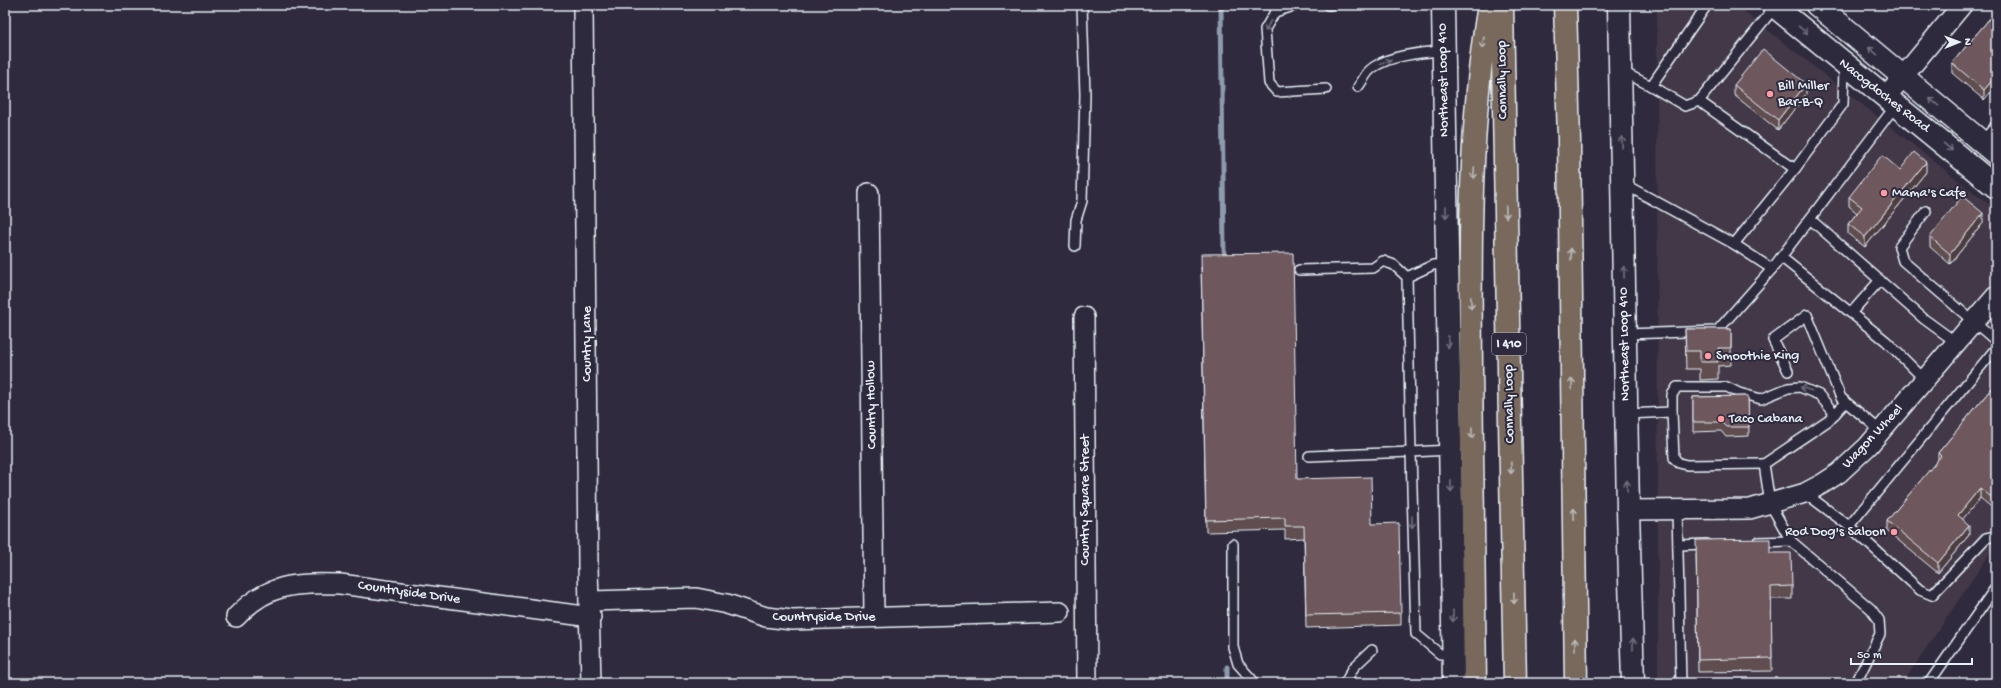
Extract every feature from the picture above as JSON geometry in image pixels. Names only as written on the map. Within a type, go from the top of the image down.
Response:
[{"type":"highway","points":[[1475,683],[1471,287],[1473,189],[1481,54],[1489,5]]},
{"type":"highway","name":"Connally Loop","points":[[1502,5],[1515,683]]},
{"type":"highway","points":[[1565,5],[1569,140],[1576,683]]},
{"type":"main road","name":"Northeast Loop 410","points":[[1443,5],[1454,683]]},
{"type":"main road","name":"Northeast Loop 410","points":[[1619,5],[1626,414],[1633,683]]},
{"type":"main road","name":"Nacogdoches Road","points":[[1774,6],[1844,65],[1892,100],[1996,187]]},
{"type":"main road","name":"Nacogdoches Road","points":[[1822,8],[1989,148]]},
{"type":"street","name":"Country Lane","points":[[583,5],[588,558],[591,609],[591,683]]},
{"type":"street","points":[[1892,100],[1903,75],[1962,5]]},
{"type":"street","name":"Country Hollow","points":[[869,193],[874,617]]},
{"type":"street","name":"Wagon Wheel","points":[[1628,510],[1750,508],[1770,504],[1805,493],[1839,473],[1854,460],[1993,302]]},
{"type":"street","name":"Country Square Street","points":[[1084,317],[1087,683]]},
{"type":"street","name":"Countryside Drive","points":[[236,617],[249,603],[264,595],[281,587],[305,583],[340,584],[591,609],[696,598],[727,604],[766,617],[792,620],[1060,612]]},
{"type":"lane","points":[[1075,246],[1076,220],[1082,201],[1085,95],[1082,5]]},
{"type":"lane","points":[[1297,5],[1275,12],[1265,29],[1269,83],[1277,92],[1326,89]]},
{"type":"lane","points":[[1651,86],[1707,5]]},
{"type":"lane","points":[[1620,70],[1685,106],[1699,101],[1774,6]]},
{"type":"lane","points":[[1358,87],[1369,71],[1385,62],[1426,52],[1444,51]]},
{"type":"lane","points":[[1734,244],[1795,169],[1842,104],[1844,65]]},
{"type":"lane","points":[[1625,334],[1717,330],[1772,269],[1810,219],[1892,100]]},
{"type":"lane","points":[[1699,101],[1795,169]]},
{"type":"lane","points":[[1989,148],[1996,126]]},
{"type":"lane","points":[[1623,183],[1734,244],[1772,269]]},
{"type":"lane","points":[[1926,211],[1899,247],[1903,261],[1996,341]]},
{"type":"lane","points":[[1810,219],[1924,319],[1957,343]]},
{"type":"lane","points":[[1781,257],[1886,341],[1925,380]]},
{"type":"lane","points":[[1299,270],[1373,268],[1383,261],[1394,265],[1407,277],[1416,634],[1440,654],[1454,654]]},
{"type":"lane","points":[[1407,277],[1433,265],[1447,264]]},
{"type":"lane","points":[[1851,313],[1880,280]]},
{"type":"lane","points":[[1788,372],[1773,340],[1807,315],[1841,398],[1881,431]]},
{"type":"lane","points":[[1848,526],[1996,348]]},
{"type":"lane","points":[[1835,414],[1819,395],[1800,387],[1788,388],[1761,399],[1739,393],[1727,387],[1677,388],[1672,395],[1674,458],[1679,463],[1687,465],[1764,464],[1828,421],[1835,414],[1846,402]]},
{"type":"lane","points":[[1626,414],[1672,412]]},
{"type":"lane","points":[[1309,456],[1450,450]]},
{"type":"lane","points":[[1764,464],[1770,504],[1791,541],[1871,609],[1879,620],[1880,634],[1856,683]]},
{"type":"lane","points":[[1805,493],[1848,526],[1920,590],[1932,595],[1986,538],[1996,536]]},
{"type":"lane","points":[[1677,509],[1681,683]]},
{"type":"lane","points":[[1746,543],[1791,541]]},
{"type":"lane","points":[[1233,544],[1233,647],[1238,664],[1255,683]]},
{"type":"lane","points":[[1678,545],[1716,544]]},
{"type":"lane","points":[[1929,683],[1996,587]]},
{"type":"lane","points":[[1345,683],[1354,667],[1372,650]]},
{"type":"shaded area","points":[[1657,5],[1736,5],[1996,210],[1996,549],[1993,549],[1903,683],[1658,683]]},
{"type":"building","points":[[1996,11],[1996,76],[1984,90],[1952,63]]},
{"type":"building","name":"Bill Miller Bar-B-Q","points":[[1763,49],[1806,84],[1778,120],[1734,85]]},
{"type":"building","name":"Mama's Cafe","points":[[1914,152],[1926,162],[1865,237],[1848,224],[1862,207],[1849,197],[1882,155],[1900,170]]},
{"type":"building","points":[[1962,196],[1983,213],[1950,254],[1930,237]]},
{"type":"building","points":[[1293,253],[1297,479],[1371,477],[1372,524],[1399,523],[1401,613],[1306,615],[1304,526],[1285,526],[1285,518],[1206,520],[1201,254]]},
{"type":"building","points":[[1685,329],[1731,329],[1731,348],[1718,348],[1718,362],[1700,362],[1700,351],[1686,351]]},
{"type":"building","points":[[1996,383],[1996,498],[1995,500],[1980,488],[1958,515],[1969,525],[1938,563],[1887,521],[1941,456],[1938,453]]},
{"type":"building","name":"Taco Cabana","points":[[1748,396],[1749,427],[1726,427],[1721,422],[1693,422],[1693,397]]},
{"type":"building","points":[[1770,539],[1770,553],[1791,553],[1792,586],[1771,587],[1772,658],[1698,660],[1696,540]]},
{"type":"waterway","points":[[1221,5],[1224,251]]},
{"type":"waterway","points":[[1227,667],[1227,683]]},
{"type":"place","name":"Bill Miller Bar-B-Q","points":[[1770,94]]},
{"type":"place","name":"Mama's Cafe","points":[[1884,193]]},
{"type":"place","name":"Smoothie King","points":[[1708,356]]},
{"type":"place","name":"Taco Cabana","points":[[1721,419]]},
{"type":"place","name":"Rod Dog's Saloon","points":[[1894,532]]}]
